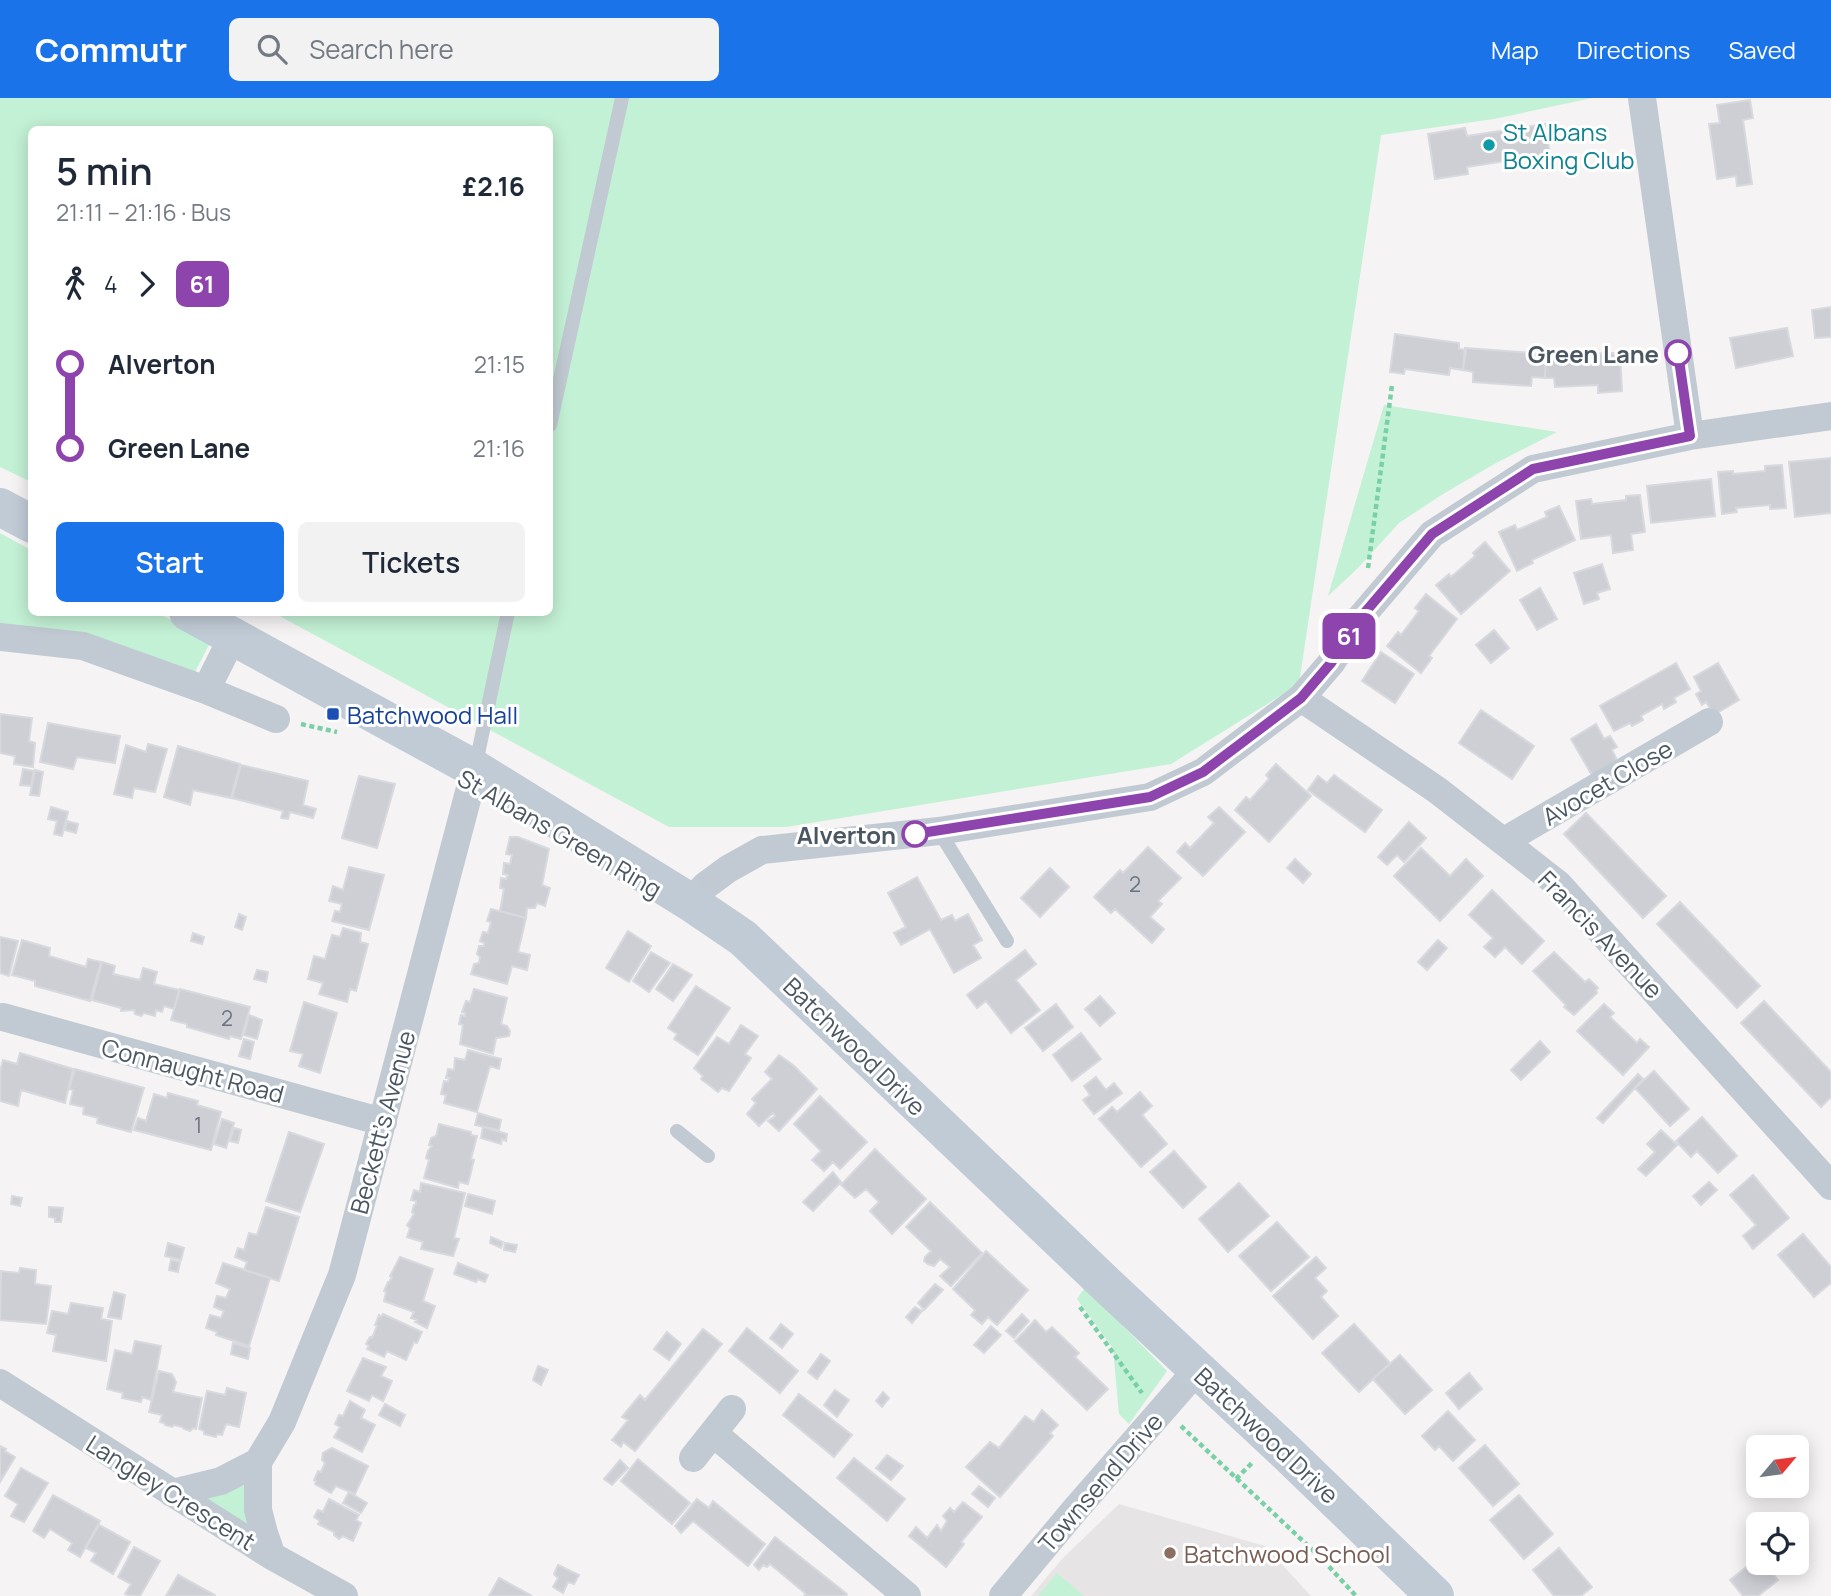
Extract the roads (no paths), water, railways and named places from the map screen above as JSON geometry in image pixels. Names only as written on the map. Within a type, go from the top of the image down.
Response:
[{"type":"street","points":[[1642,98],[1690,436]]},
{"type":"street","points":[[690,902],[705,886],[728,869],[762,850],[939,831],[1150,797],[1203,772],[1301,698],[1331,663],[1361,617],[1432,534],[1533,469],[1690,436],[1831,416]]},
{"type":"street","points":[[0,506],[28,522]]},
{"type":"street","name":"Batchwood Drive","points":[[195,616],[475,769],[690,902],[743,939],[1435,1596]]},
{"type":"street","points":[[0,637],[83,646],[206,690],[276,719]]},
{"type":"street","points":[[206,690],[232,638]]},
{"type":"street","name":"Francis Avenue","points":[[1301,698],[1437,790],[1558,884],[1831,1186]]},
{"type":"street","name":"Avocet Close","points":[[1504,841],[1709,722]]},
{"type":"street","name":"Beckett's Avenue","points":[[258,1462],[282,1422],[342,1275],[475,769]]},
{"type":"street","name":"Connaught Road","points":[[1,1016],[383,1122]]},
{"type":"street","name":"Townsend Drive","points":[[1003,1596],[1197,1370]]},
{"type":"street","name":"Langley Crescent","points":[[0,1383],[272,1556],[344,1596]]},
{"type":"street","points":[[693,1458],[732,1409]]},
{"type":"street","points":[[713,1433],[908,1596]]},
{"type":"street","points":[[172,1493],[221,1481],[258,1462],[258,1510],[272,1556]]},
{"type":"lane","points":[[553,411],[622,98]]},
{"type":"lane","points":[[475,769],[507,616]]},
{"type":"lane","points":[[939,831],[1007,941]]},
{"type":"lane","points":[[677,1131],[708,1156]]},
{"type":"place","name":"St Albans Boxing Club","points":[[1489,145]]},
{"type":"place","name":"Green Lane","points":[[1678,353]]},
{"type":"place","name":"Batchwood Hall","points":[[333,714]]},
{"type":"place","name":"Alverton","points":[[915,834]]},
{"type":"place","name":"Batchwood School","points":[[1170,1553]]}]
